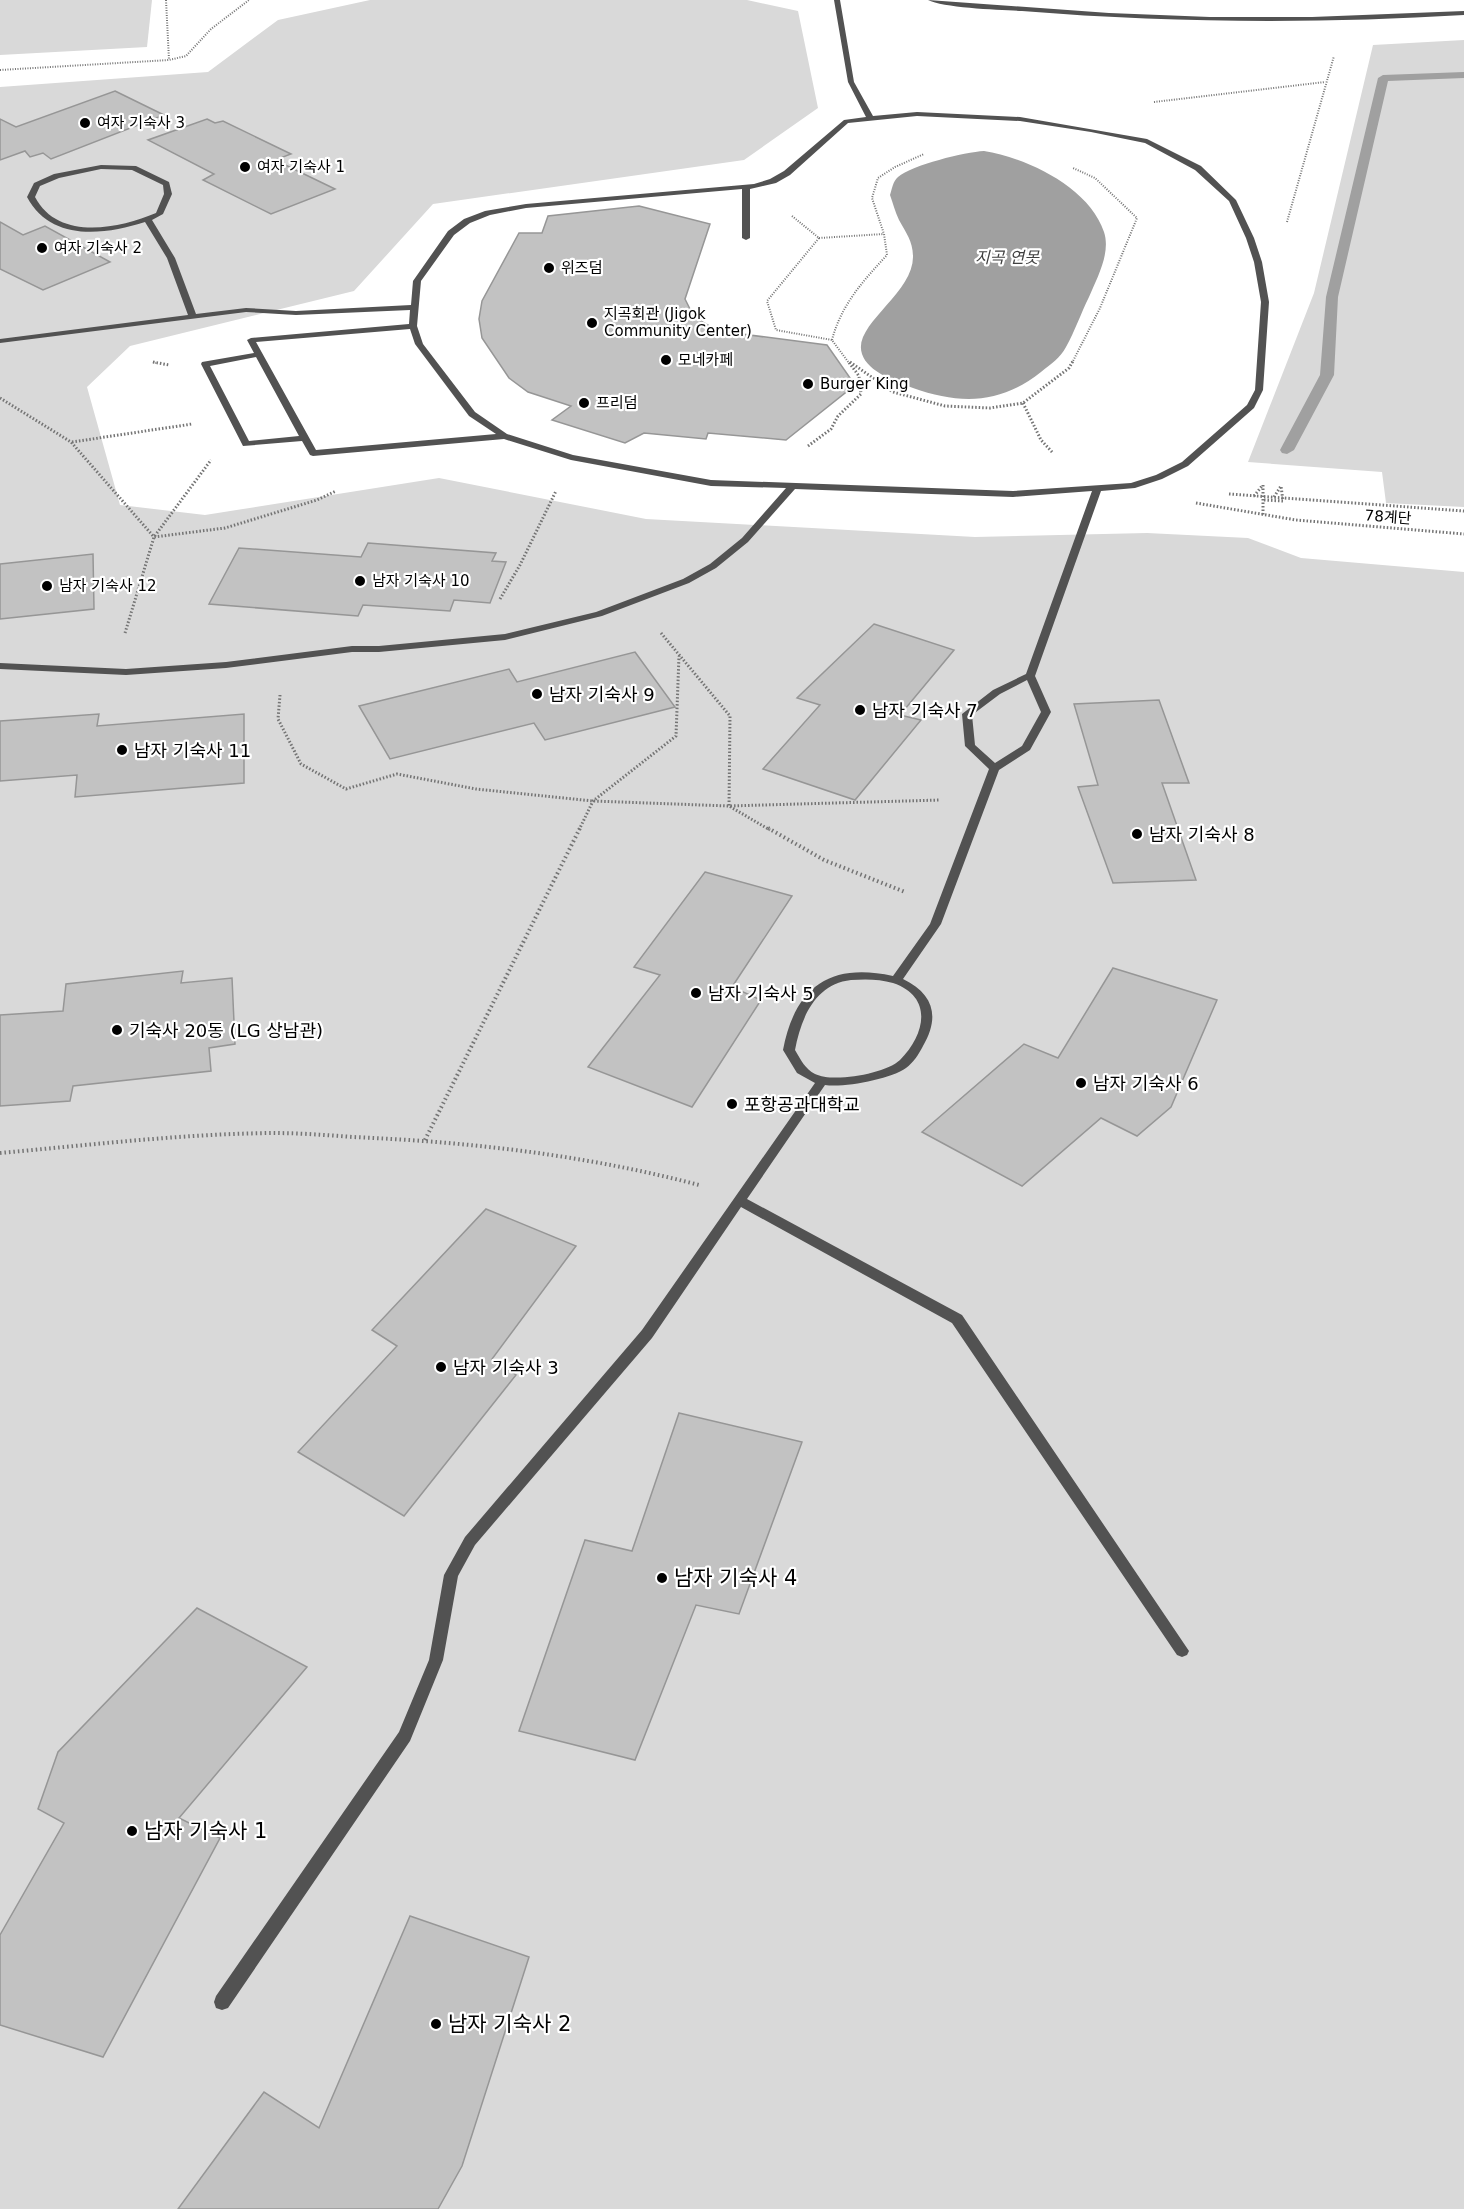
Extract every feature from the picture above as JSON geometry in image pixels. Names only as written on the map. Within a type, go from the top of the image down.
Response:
[{"type":"street","points":[[837,0],[851,82],[870,117]]},
{"type":"street","points":[[932,0],[1134,17],[1348,19],[1464,13]]},
{"type":"street","points":[[916,114],[1020,119],[1091,130],[1147,141],[1198,168],[1232,200],[1253,246],[1265,303],[1259,390],[1251,406],[1185,464],[1160,477],[1132,486],[1013,494],[711,483],[571,457],[504,436],[472,414],[418,344],[413,326],[417,280],[451,233],[467,221],[488,213],[526,206],[746,187],[773,181],[787,172],[846,121],[870,117],[916,114]]},
{"type":"street","points":[[101,167],[133,168],[166,184],[168,194],[165,202],[159,214],[148,220],[113,228],[61,226],[47,219],[37,208],[31,196],[37,185],[57,176],[101,167]]},
{"type":"street","points":[[746,187],[746,238]]},
{"type":"street","points":[[148,220],[171,258],[193,317]]},
{"type":"street","points":[[0,341],[246,310],[305,313],[416,307]]},
{"type":"street","points":[[413,326],[251,340],[313,453],[504,436]]},
{"type":"street","points":[[259,354],[205,364],[246,444],[304,438]]},
{"type":"street","points":[[0,666],[113,671],[226,665],[352,649],[379,649],[505,637],[599,614],[686,581],[713,566],[745,540],[792,487]]},
{"type":"street","points":[[897,979],[935,924],[994,768],[1026,748],[1046,712],[1030,676],[1097,489]]},
{"type":"street","points":[[994,768],[970,746],[967,714],[989,695],[1030,676]]},
{"type":"street","points":[[876,976],[897,979],[922,995],[929,1014],[921,1040],[900,1066],[860,1081],[822,1081],[802,1071],[789,1050],[792,1029],[812,994],[843,977],[876,976]]},
{"type":"street","points":[[222,2002],[405,1736],[436,1660],[450,1575],[470,1541],[647,1334],[822,1081]]},
{"type":"street","points":[[740,1201],[957,1319],[1182,1651]]},
{"type":"path","points":[[166,0],[169,60]]},
{"type":"path","points":[[242,4],[243,0]]},
{"type":"path","points":[[0,70],[169,60],[186,56],[211,29],[249,0]]},
{"type":"path","points":[[1286,225],[1325,82],[1348,19]]},
{"type":"path","points":[[1148,103],[1325,82]]},
{"type":"path","points":[[832,340],[837,321],[857,287],[887,255],[884,234],[872,198],[878,178],[895,166],[926,153]]},
{"type":"path","points":[[850,362],[893,392],[945,406],[990,408],[1023,403],[1068,368],[1100,308],[1137,218],[1095,178],[1063,163]]},
{"type":"path","points":[[746,187],[798,220],[819,238],[884,234]]},
{"type":"path","points":[[807,447],[831,429],[838,416],[861,394],[859,376],[832,340],[776,330],[767,301],[819,238]]},
{"type":"path","points":[[0,398],[71,442],[154,537]]},
{"type":"path","points":[[1023,403],[1041,440]]},
{"type":"path","points":[[71,442],[235,422]]},
{"type":"path","points":[[113,671],[154,537],[235,422]]},
{"type":"path","points":[[499,600],[520,565],[571,457]]},
{"type":"path","points":[[1254,496],[1263,485],[1263,515]]},
{"type":"path","name":"78계단","points":[[1132,486],[1218,508],[1311,522],[1464,534]]},
{"type":"path","points":[[1263,500],[1283,501],[1281,486],[1274,497]]},
{"type":"path","points":[[154,537],[225,528],[316,500],[338,490]]},
{"type":"path","points":[[1229,494],[1464,511]]},
{"type":"path","points":[[634,602],[730,716],[729,806]]},
{"type":"path","points":[[426,1140],[593,801],[676,736],[680,656]]},
{"type":"path","points":[[284,659],[278,719],[301,764],[346,789],[397,774],[476,789],[593,801],[729,806],[983,799]]},
{"type":"path","points":[[729,806],[824,860],[942,906]]},
{"type":"path","points":[[0,1153],[201,1136],[272,1133],[426,1140],[510,1147],[644,1169],[699,1185],[740,1201]]},
{"type":"shaded area","points":[[0,0],[152,0],[147,47],[0,55]]},
{"type":"shaded area","name":"포항공과대학교","points":[[370,0],[747,0],[798,11],[818,108],[744,160],[433,204],[354,291],[130,346],[87,387],[120,505],[205,515],[439,478],[646,519],[975,537],[1147,533],[1248,538],[1301,558],[1464,572],[1464,2209],[0,2209],[0,87],[208,72],[278,20]]},
{"type":"shaded area","points":[[1464,40],[1464,507],[1386,503],[1382,472],[1248,462],[1314,293],[1373,45]]},
{"type":"water","name":"지곡 연못","points":[[984,151],[1019,160],[1071,188],[1096,216],[1104,232],[1106,248],[1099,274],[1075,328],[1064,351],[1055,361],[1026,383],[1011,390],[996,396],[964,399],[931,394],[906,386],[876,371],[865,360],[861,343],[874,320],[904,284],[913,257],[909,237],[890,195],[895,181],[905,172],[926,164]]},
{"type":"building","name":"여자 기숙사 3","points":[[115,91],[164,115],[51,159],[43,153],[30,157],[25,151],[0,160],[0,119],[16,127]]},
{"type":"building","name":"여자 기숙사 1","points":[[207,119],[215,123],[223,121],[291,154],[275,160],[335,189],[271,214],[203,180],[214,174],[148,140]]},
{"type":"building","name":"지곡회관 (Jigok Community Center)","points":[[639,206],[710,224],[685,299],[694,317],[711,327],[734,333],[827,345],[855,385],[786,440],[708,433],[706,439],[644,433],[625,443],[552,420],[571,406],[528,392],[509,378],[482,338],[479,319],[482,301],[519,233],[542,233],[548,216]]},
{"type":"building","name":"여자 기숙사 2","points":[[0,222],[23,235],[45,226],[110,262],[43,290],[0,269]]},
{"type":"building","name":"남자 기숙사 10","points":[[368,543],[496,553],[492,561],[506,562],[490,603],[454,600],[450,611],[363,605],[358,616],[209,604],[239,548],[361,557]]},
{"type":"building","name":"남자 기숙사 12","points":[[93,554],[94,609],[0,619],[0,564]]},
{"type":"building","name":"남자 기숙사 7","points":[[874,624],[954,650],[900,715],[921,720],[855,800],[763,769],[820,705],[797,698]]},
{"type":"building","name":"남자 기숙사 9","points":[[635,652],[675,707],[545,740],[534,723],[390,759],[359,706],[509,669],[517,682]]},
{"type":"building","name":"남자 기숙사 8","points":[[1159,700],[1189,783],[1162,783],[1196,880],[1113,883],[1078,787],[1098,785],[1074,704]]},
{"type":"building","name":"남자 기숙사 11","points":[[99,714],[97,726],[244,714],[244,783],[75,797],[77,775],[0,781],[0,721]]},
{"type":"building","name":"남자 기숙사 5","points":[[705,872],[792,896],[732,987],[761,1000],[692,1107],[588,1067],[660,975],[634,967]]},
{"type":"building","name":"남자 기숙사 6","points":[[1113,968],[1217,1000],[1171,1107],[1137,1136],[1101,1118],[1022,1186],[922,1132],[1024,1044],[1058,1058]]},
{"type":"building","name":"기숙사 20동 (LG 상남관)","points":[[183,971],[181,983],[232,978],[235,1044],[209,1048],[211,1071],[73,1086],[70,1101],[0,1106],[0,1015],[63,1011],[66,984]]},
{"type":"building","name":"남자 기숙사 3","points":[[486,1209],[576,1246],[492,1359],[516,1375],[404,1516],[298,1452],[397,1346],[372,1330]]},
{"type":"building","name":"남자 기숙사 4","points":[[679,1413],[802,1442],[739,1614],[696,1605],[635,1760],[519,1731],[585,1540],[632,1551]]},
{"type":"building","name":"남자 기숙사 1","points":[[197,1608],[307,1667],[179,1818],[220,1838],[103,2057],[0,2025],[0,1935],[64,1823],[38,1809],[58,1752]]},
{"type":"building","name":"남자 기숙사 2","points":[[410,1916],[529,1957],[462,2166],[438,2209],[178,2209],[264,2092],[319,2128]]},
{"type":"waterway","points":[[1287,450],[1327,375],[1332,297],[1383,78],[1464,75]]},
{"type":"place","name":"여자 기숙사 3","points":[[85,123]]},
{"type":"place","name":"여자 기숙사 1","points":[[245,167]]},
{"type":"place","name":"여자 기숙사 2","points":[[42,248]]},
{"type":"place","name":"위즈덤","points":[[549,268]]},
{"type":"place","name":"지곡회관 (Jigok Community Center)","points":[[592,323]]},
{"type":"place","name":"모네카페","points":[[666,360]]},
{"type":"place","name":"Burger King","points":[[808,384]]},
{"type":"place","name":"프리덤","points":[[584,403]]},
{"type":"place","name":"남자 기숙사 10","points":[[360,581]]},
{"type":"place","name":"남자 기숙사 12","points":[[47,586]]},
{"type":"place","name":"남자 기숙사 9","points":[[537,694]]},
{"type":"place","name":"남자 기숙사 7","points":[[860,710]]},
{"type":"place","name":"남자 기숙사 11","points":[[122,750]]},
{"type":"place","name":"남자 기숙사 8","points":[[1137,834]]},
{"type":"place","name":"남자 기숙사 5","points":[[696,993]]},
{"type":"place","name":"기숙사 20동 (LG 상남관)","points":[[117,1030]]},
{"type":"place","name":"남자 기숙사 6","points":[[1081,1083]]},
{"type":"place","name":"포항공과대학교","points":[[732,1104]]},
{"type":"place","name":"남자 기숙사 3","points":[[441,1367]]},
{"type":"place","name":"남자 기숙사 4","points":[[662,1578]]},
{"type":"place","name":"남자 기숙사 1","points":[[132,1831]]},
{"type":"place","name":"남자 기숙사 2","points":[[436,2024]]}]
